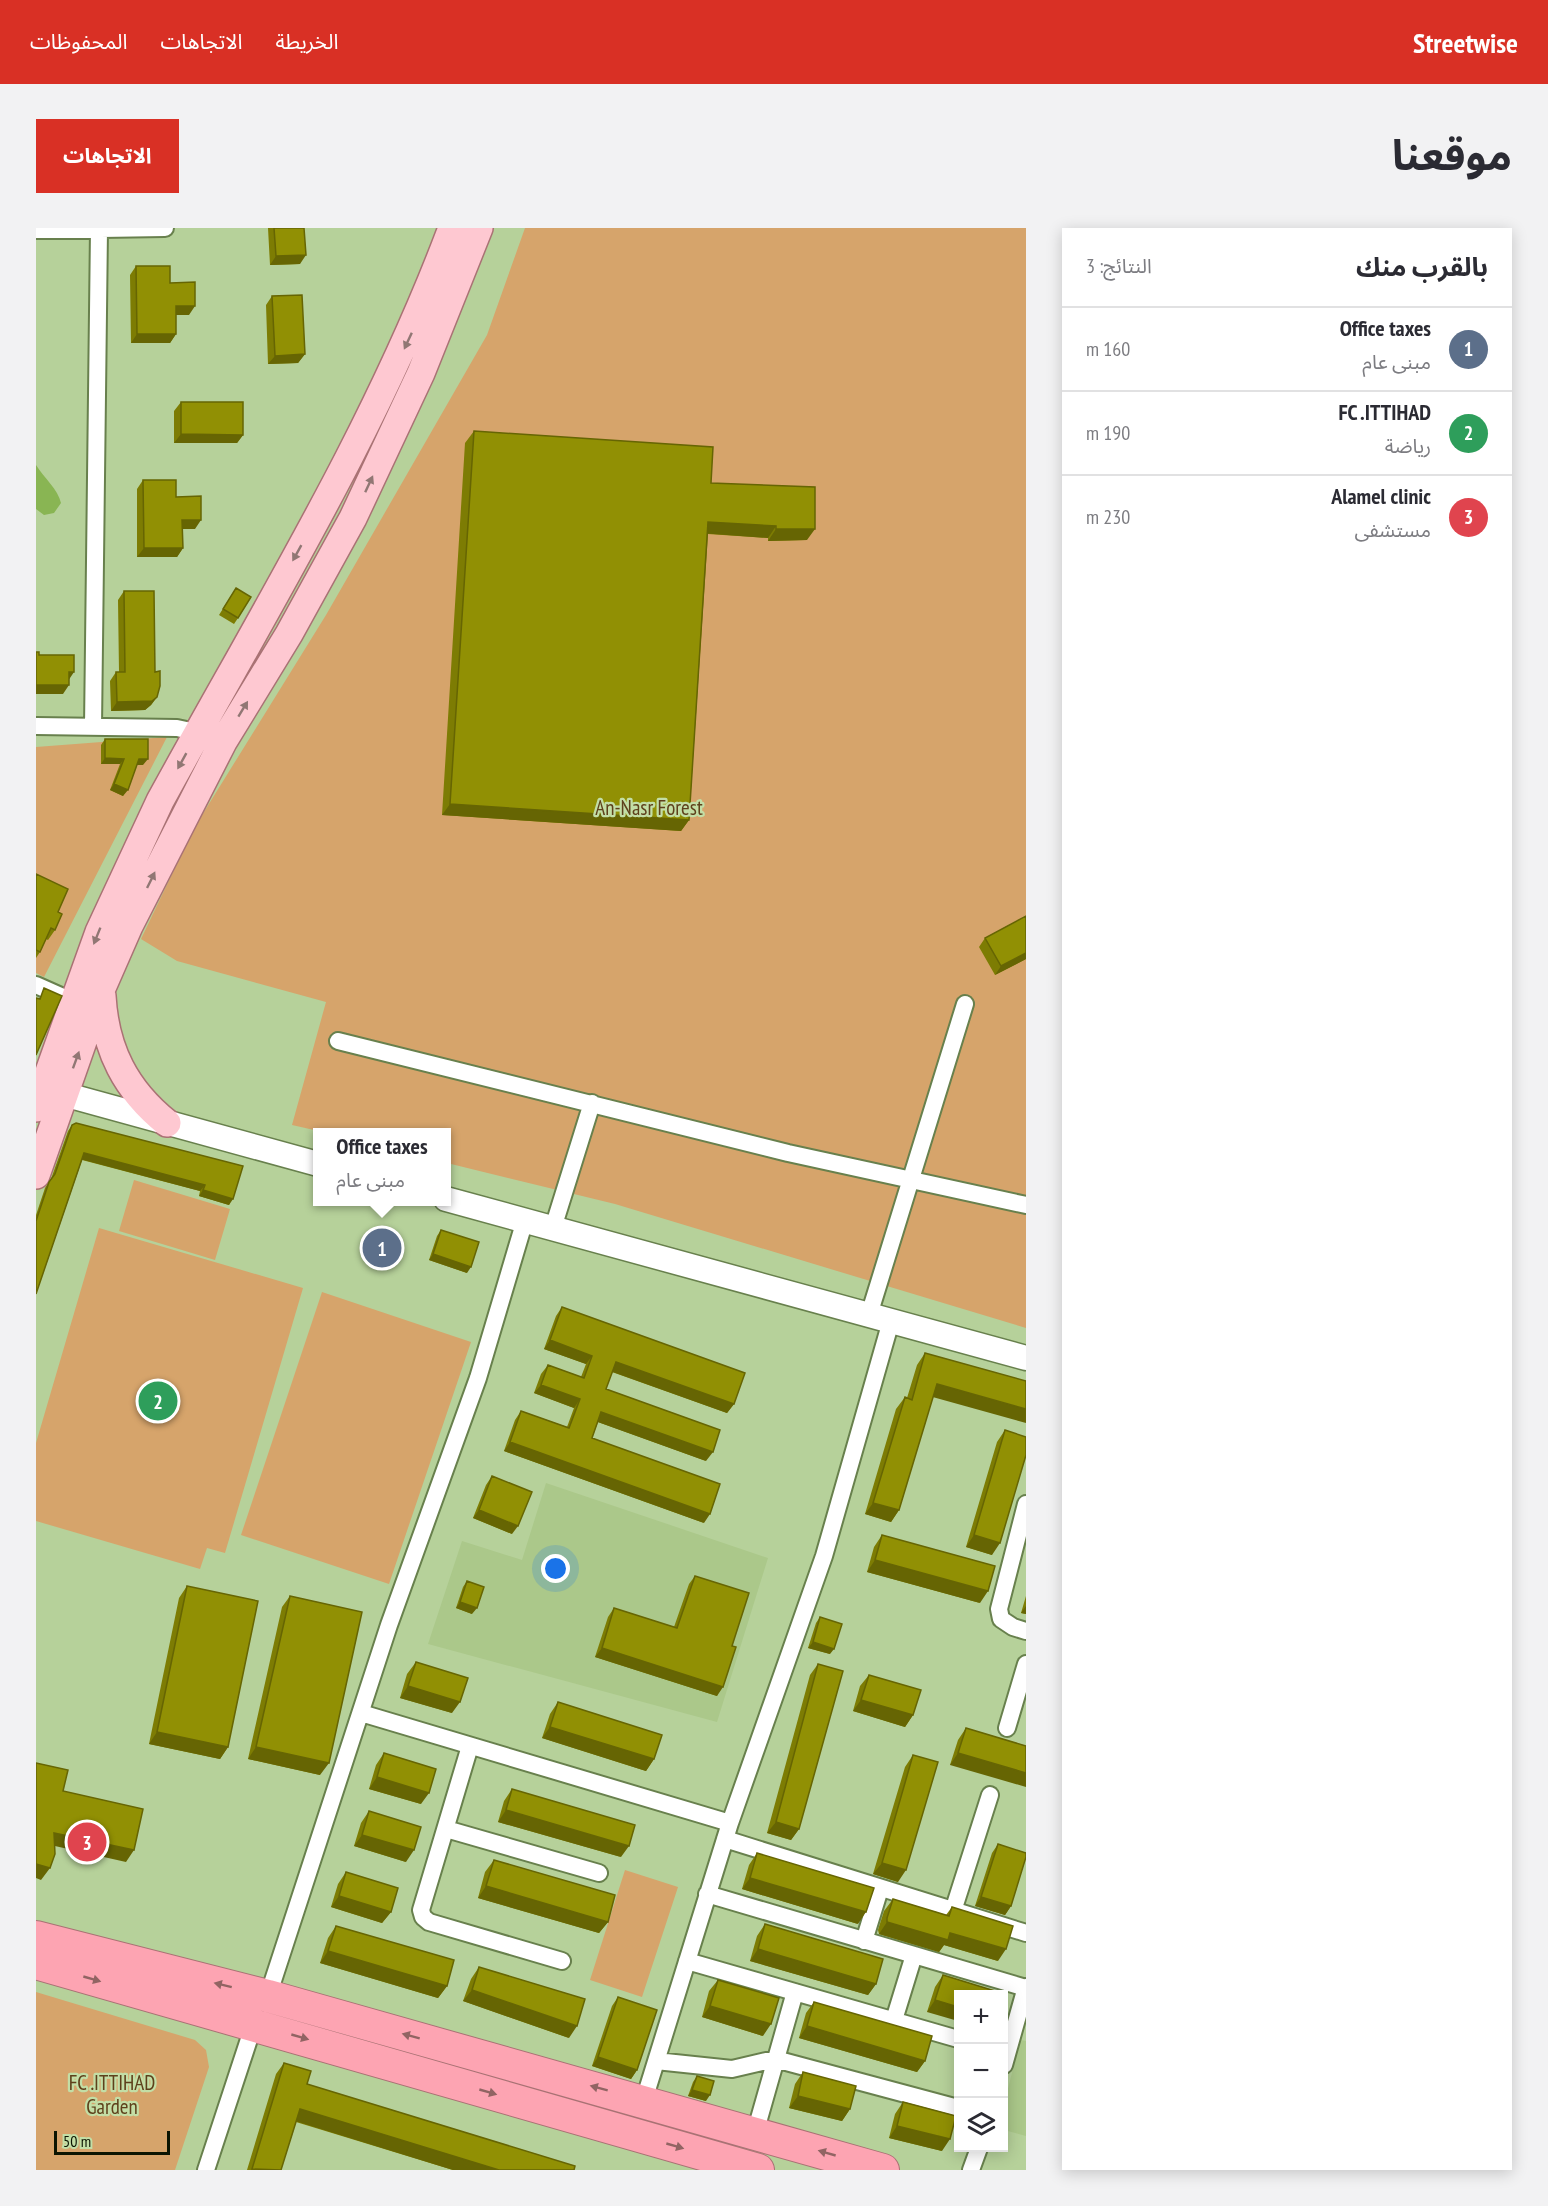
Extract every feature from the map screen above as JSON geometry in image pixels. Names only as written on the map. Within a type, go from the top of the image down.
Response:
[{"type":"highway","points":[[36,1937],[268,1996],[644,2100],[883,2170]]},
{"type":"highway","points":[[36,1963],[758,2170]]},
{"type":"main road","points":[[48,1097],[101,990],[152,877],[223,742],[289,633],[353,518],[436,308],[452,228]]},
{"type":"main road","points":[[36,1175],[48,1097],[72,1001],[130,860],[198,731],[374,412],[436,308],[479,228]]},
{"type":"main road","points":[[325,502],[353,518]]},
{"type":"main road","points":[[101,990],[106,1035],[118,1066],[135,1094],[167,1123]]},
{"type":"street","points":[[36,230],[165,228]]},
{"type":"street","points":[[93,727],[99,229]]},
{"type":"street","points":[[36,726],[198,731],[223,742]]},
{"type":"street","points":[[36,985],[72,1001]]},
{"type":"street","points":[[644,2100],[724,1839],[824,1556],[910,1180],[965,1004]]},
{"type":"street","points":[[339,1041],[788,1153],[1026,1205]]},
{"type":"street","points":[[48,1097],[167,1123],[313,1163]]},
{"type":"street","points":[[553,1228],[592,1103]]},
{"type":"street","points":[[451,1200],[1026,1358]]},
{"type":"street","points":[[268,1996],[427,1515],[478,1378],[525,1220]]},
{"type":"street","points":[[1026,1504],[999,1609],[1001,1619],[1013,1627],[1026,1631]]},
{"type":"street","points":[[1007,1728],[1026,1664]]},
{"type":"street","points":[[361,1713],[730,1823]]},
{"type":"street","points":[[470,1746],[421,1910],[423,1917],[429,1923],[562,1961]]},
{"type":"street","points":[[953,1911],[990,1795]]},
{"type":"street","points":[[446,1829],[599,1873]]},
{"type":"street","points":[[724,1839],[1026,1933]]},
{"type":"street","points":[[864,1941],[880,1889]]},
{"type":"street","points":[[708,1894],[1026,1988],[1008,2047]]},
{"type":"street","points":[[894,2020],[914,1955]]},
{"type":"street","points":[[687,1961],[954,2038]]},
{"type":"street","points":[[754,2133],[795,1992]]},
{"type":"street","points":[[206,2170],[254,2024]]},
{"type":"street","points":[[656,2061],[732,2069],[775,2059],[954,2107]]},
{"type":"street","points":[[971,2170],[978,2152]]},
{"type":"shaded area","points":[[36,465],[54,488],[61,503],[54,513],[44,515],[36,509]]},
{"type":"shaded area","points":[[546,1483],[768,1558],[717,1722],[428,1644],[462,1541],[522,1560]]},
{"type":"shaded area","points":[[1020,2040],[1026,2041],[1026,2136],[1008,2131],[1008,2089]]},
{"type":"green space","name":"An-Nasr Forest","points":[[525,228],[1026,228],[1026,1328],[615,1204],[451,1164],[451,1128],[313,1130],[292,1125],[326,1002],[177,961],[141,939],[194,828],[326,615],[487,335]]},
{"type":"green space","points":[[167,737],[44,977],[36,973],[36,747]]},
{"type":"green space","points":[[134,1180],[230,1209],[215,1260],[119,1231]]},
{"type":"green space","points":[[99,1228],[303,1288],[225,1553],[207,1548],[200,1569],[36,1521],[36,1443]]},
{"type":"green space","points":[[322,1292],[471,1342],[389,1584],[241,1535]]},
{"type":"green space","points":[[625,1870],[678,1887],[642,1997],[590,1980]]},
{"type":"green space","name":"FC .ITTIHAD Garden","points":[[36,1992],[195,2040],[206,2050],[209,2067],[175,2170],[36,2170]]},
{"type":"building","points":[[274,228],[304,228],[306,255],[276,256]]},
{"type":"building","points":[[136,266],[170,266],[170,283],[195,282],[195,306],[176,306],[176,334],[137,334]]},
{"type":"building","points":[[302,295],[305,354],[275,356],[272,296]]},
{"type":"building","points":[[181,402],[243,402],[243,435],[181,434]]},
{"type":"building","points":[[474,431],[713,447],[711,483],[815,487],[815,529],[776,529],[776,526],[708,522],[689,820],[450,804]]},
{"type":"building","points":[[143,480],[176,480],[176,497],[201,496],[201,520],[182,520],[183,548],[144,548]]},
{"type":"building","points":[[236,588],[251,597],[238,618],[223,609]]},
{"type":"building","points":[[124,591],[154,591],[155,672],[160,671],[160,686],[157,697],[152,701],[117,702],[116,672],[125,672]]},
{"type":"building","points":[[36,652],[39,652],[39,655],[74,655],[74,672],[69,672],[69,685],[36,685]]},
{"type":"building","points":[[105,739],[148,739],[148,759],[139,759],[128,790],[114,784],[124,759],[105,758]]},
{"type":"building","points":[[36,874],[68,889],[58,912],[62,914],[55,930],[51,928],[40,952],[36,950]]},
{"type":"building","points":[[1026,916],[1026,953],[1001,966],[985,938]]},
{"type":"building","points":[[44,988],[62,996],[36,1055],[36,998],[40,999]]},
{"type":"building","points":[[76,1123],[243,1166],[233,1199],[203,1190],[205,1185],[84,1153],[36,1294],[36,1221],[72,1125]]},
{"type":"building","points":[[441,1230],[479,1242],[471,1267],[433,1254]]},
{"type":"building","points":[[562,1307],[745,1373],[734,1404],[616,1362],[606,1389],[720,1430],[713,1452],[601,1412],[592,1438],[720,1484],[710,1514],[510,1442],[521,1411],[569,1428],[580,1399],[541,1385],[548,1365],[584,1378],[592,1356],[550,1340]]},
{"type":"building","points":[[925,1353],[1026,1381],[1026,1409],[937,1384],[899,1510],[873,1503],[905,1397],[912,1400]]},
{"type":"building","points":[[1005,1430],[1026,1437],[1026,1455],[1000,1543],[974,1535]]},
{"type":"building","points":[[492,1476],[532,1492],[518,1526],[479,1510]]},
{"type":"building","points":[[882,1535],[995,1566],[988,1591],[875,1560]]},
{"type":"building","points":[[695,1576],[749,1593],[732,1646],[736,1647],[723,1687],[602,1648],[614,1608],[677,1628]]},
{"type":"building","points":[[467,1581],[484,1587],[477,1608],[460,1602]]},
{"type":"building","points":[[187,1586],[258,1601],[228,1747],[157,1732]]},
{"type":"building","points":[[290,1596],[362,1612],[329,1763],[256,1747]]},
{"type":"building","points":[[820,1617],[842,1624],[834,1649],[813,1642]]},
{"type":"building","points":[[416,1662],[468,1678],[460,1702],[408,1686]]},
{"type":"building","points":[[818,1664],[843,1671],[799,1829],[776,1822]]},
{"type":"building","points":[[869,1675],[921,1690],[913,1715],[861,1700]]},
{"type":"building","points":[[558,1702],[662,1735],[654,1759],[550,1727]]},
{"type":"building","points":[[966,1728],[1026,1746],[1026,1773],[958,1753]]},
{"type":"building","points":[[384,1753],[436,1769],[429,1793],[377,1777]]},
{"type":"building","points":[[913,1755],[938,1762],[906,1870],[882,1863]]},
{"type":"building","points":[[36,1763],[68,1770],[63,1791],[143,1809],[134,1850],[54,1833],[55,1854],[50,1868],[36,1864]]},
{"type":"building","points":[[512,1789],[635,1825],[629,1846],[506,1810]]},
{"type":"building","points":[[369,1811],[421,1827],[414,1850],[362,1835]]},
{"type":"building","points":[[998,1844],[1026,1853],[1011,1906],[981,1897]]},
{"type":"building","points":[[757,1853],[874,1888],[866,1912],[750,1878]]},
{"type":"building","points":[[494,1860],[615,1895],[608,1922],[486,1886]]},
{"type":"building","points":[[346,1872],[398,1888],[391,1912],[339,1896]]},
{"type":"building","points":[[893,1899],[949,1916],[952,1907],[1013,1926],[1006,1949],[950,1933],[948,1940],[887,1922]]},
{"type":"building","points":[[765,1924],[883,1959],[876,1984],[758,1949]]},
{"type":"building","points":[[336,1926],[454,1960],[447,1986],[328,1951]]},
{"type":"building","points":[[479,1967],[585,1999],[577,2026],[472,1990]]},
{"type":"building","points":[[943,1975],[992,1990],[954,1990],[954,2006],[935,2000]]},
{"type":"building","points":[[718,1980],[779,1998],[771,2024],[710,2006]]},
{"type":"building","points":[[618,1997],[657,2010],[637,2070],[598,2057]]},
{"type":"building","points":[[814,2002],[932,2036],[925,2061],[807,2026]]},
{"type":"building","points":[[284,2063],[311,2071],[307,2084],[575,2166],[574,2170],[499,2170],[300,2109],[281,2170],[252,2169]]},
{"type":"building","points":[[803,2072],[856,2086],[850,2109],[798,2096]]},
{"type":"building","points":[[697,2076],[714,2081],[710,2095],[692,2090]]},
{"type":"building","points":[[903,2102],[954,2115],[950,2139],[897,2126]]},
{"type":"place","name":"Office taxes","points":[[382,1248]]},
{"type":"place","name":"FC .ITTIHAD","points":[[158,1401]]},
{"type":"place","name":"Alamel clinic","points":[[87,1842]]}]
